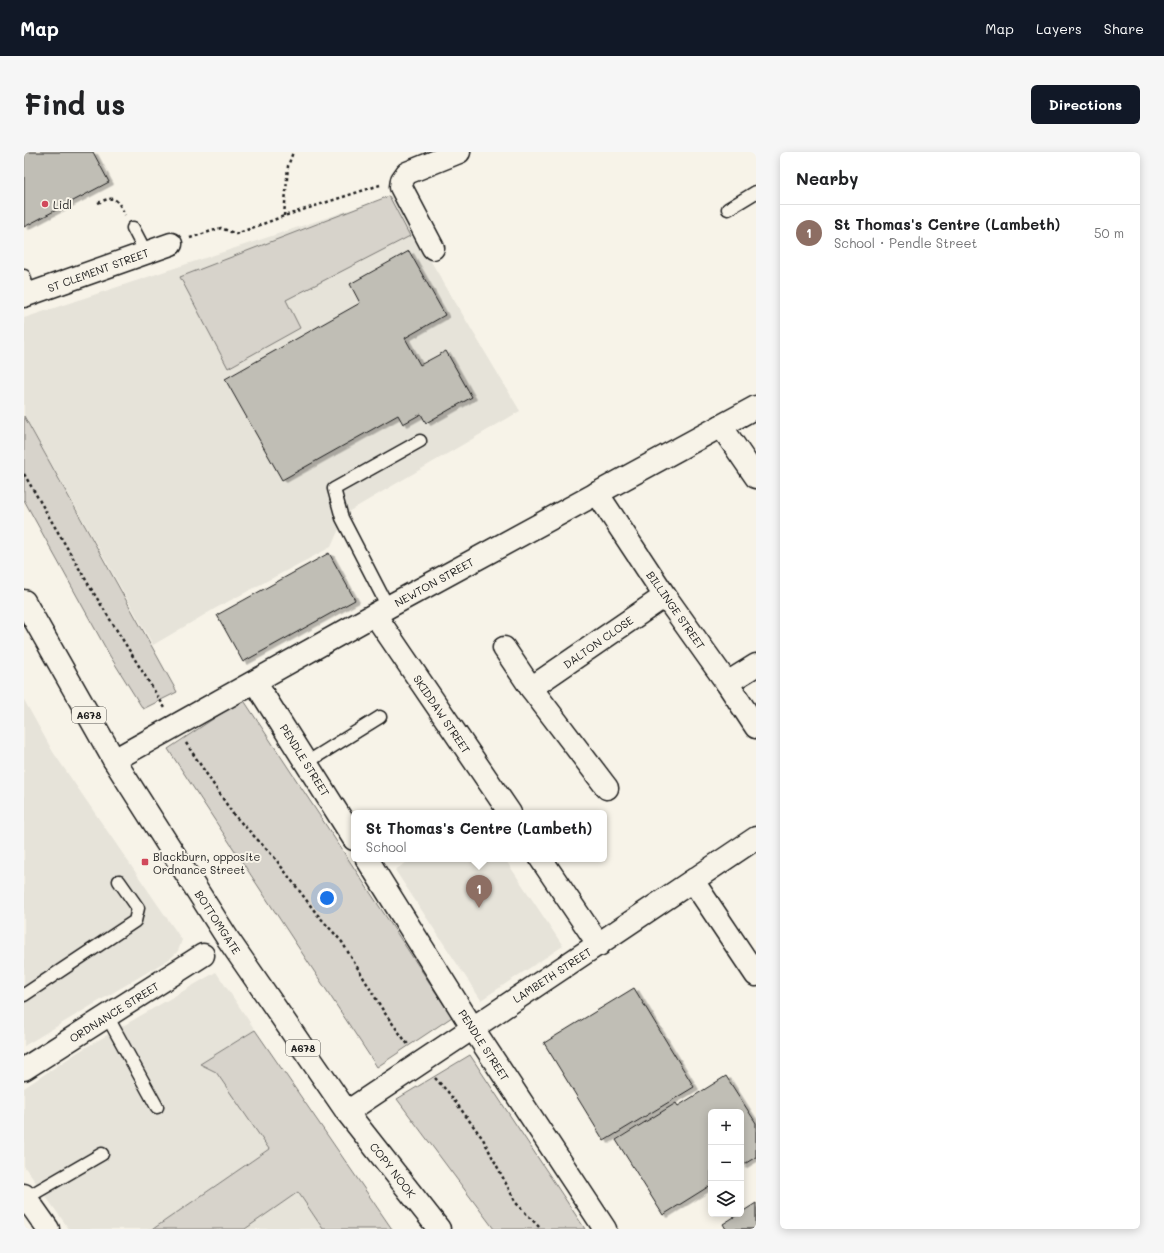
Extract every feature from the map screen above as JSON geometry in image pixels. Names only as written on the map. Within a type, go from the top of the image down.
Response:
[{"type":"main road","points":[[433,248],[401,186],[402,180],[407,173],[458,152]]},
{"type":"main road","name":"ST CLEMENT STREET","points":[[26,289],[171,244]]},
{"type":"main road","name":"NEWTON STREET","points":[[114,760],[382,611],[756,407]]},
{"type":"main road","points":[[721,426],[756,477]]},
{"type":"main road","name":"BILLINGE STREET","points":[[597,493],[665,596],[727,683],[756,727]]},
{"type":"main road","name":"DALTON CLOSE","points":[[531,688],[665,596]]},
{"type":"main road","name":"BOTTOMGATE","points":[[24,601],[114,760],[228,939],[347,1112]]},
{"type":"main road","name":"SKIDDAW STREET","points":[[382,611],[508,810]]},
{"type":"main road","points":[[504,648],[531,688],[607,788]]},
{"type":"main road","points":[[727,683],[756,665]]},
{"type":"main road","name":"PENDLE STREET","points":[[255,682],[351,834]]},
{"type":"main road","name":"LAMBETH STREET","points":[[347,1112],[472,1027],[599,945],[756,838]]},
{"type":"main road","name":"PENDLE STREET","points":[[369,862],[472,1027],[605,1229]]},
{"type":"main road","points":[[543,862],[599,945]]},
{"type":"main road","points":[[693,881],[756,976]]},
{"type":"main road","name":"ORDNANCE STREET","points":[[24,1068],[203,955]]},
{"type":"main road","name":"COPY NOOK","points":[[347,1112],[440,1229]]},
{"type":"main road","points":[[25,1197],[48,1229]]},
{"type":"lane","points":[[728,208],[756,192]]},
{"type":"lane","points":[[133,228],[146,253]]},
{"type":"lane","points":[[382,611],[342,518],[334,489],[420,441]]},
{"type":"lane","points":[[306,763],[380,717]]},
{"type":"lane","points":[[24,995],[135,921],[138,908],[119,881]]},
{"type":"lane","points":[[108,1016],[158,1106]]},
{"type":"lane","points":[[25,1197],[102,1154]]},
{"type":"path","points":[[284,216],[288,166],[293,152]]},
{"type":"path","points":[[171,244],[221,228],[236,234],[284,216],[402,180]]},
{"type":"path","points":[[98,203],[108,198],[117,200],[133,228]]},
{"type":"path","points":[[24,474],[90,587],[177,725],[187,746],[233,814],[274,857],[316,913],[342,942],[384,1012],[421,1062],[448,1092],[483,1139],[516,1203],[540,1229]]},
{"type":"shaded area","points":[[389,196],[410,236],[286,300],[300,328],[228,368],[180,277]]},
{"type":"shaded area","points":[[392,196],[520,411],[346,513],[331,547],[216,608],[153,645],[24,415],[24,318]]},
{"type":"shaded area","points":[[24,416],[177,692],[143,709],[110,656],[24,500]]},
{"type":"shaded area","points":[[243,699],[452,1017],[377,1067],[168,749]]},
{"type":"shaded area","points":[[24,700],[53,752],[182,940],[178,951],[171,958],[24,1046]]},
{"type":"shaded area","points":[[407,862],[507,862],[563,946],[481,1000],[395,870]]},
{"type":"shaded area","points":[[216,972],[255,1030],[200,1064],[216,1072],[269,1149],[153,1229],[69,1229],[24,1166],[24,1088],[78,1052]]},
{"type":"shaded area","points":[[255,1030],[392,1229],[323,1229],[298,1192],[245,1229],[153,1229],[269,1149],[216,1072],[200,1064]]},
{"type":"shaded area","points":[[470,1055],[585,1229],[494,1229],[397,1099]]},
{"type":"shaded area","points":[[298,1192],[323,1229],[245,1229]]},
{"type":"building","name":"Lidl","points":[[24,152],[93,152],[109,182],[24,227]]},
{"type":"building","points":[[409,251],[445,315],[405,338],[420,365],[446,351],[472,397],[426,423],[421,414],[403,424],[398,415],[282,480],[225,379],[360,303],[350,284]]},
{"type":"building","points":[[329,553],[355,600],[243,662],[217,615]]},
{"type":"building","points":[[634,988],[694,1087],[604,1141],[544,1043]]},
{"type":"building","points":[[726,1076],[756,1123],[756,1157],[744,1164],[744,1109],[708,1109],[708,1187],[663,1215],[616,1140],[676,1103],[678,1106]]},
{"type":"building","points":[[756,1203],[756,1229],[726,1229],[723,1224],[734,1217],[744,1217],[744,1211]]},
{"type":"place","name":"Lidl","points":[[45,204]]},
{"type":"place","name":"Blackburn, opposite Ordnance Street","points":[[145,862]]},
{"type":"place","name":"St Thomas's Centre (Lambeth)","points":[[479,908]]}]
